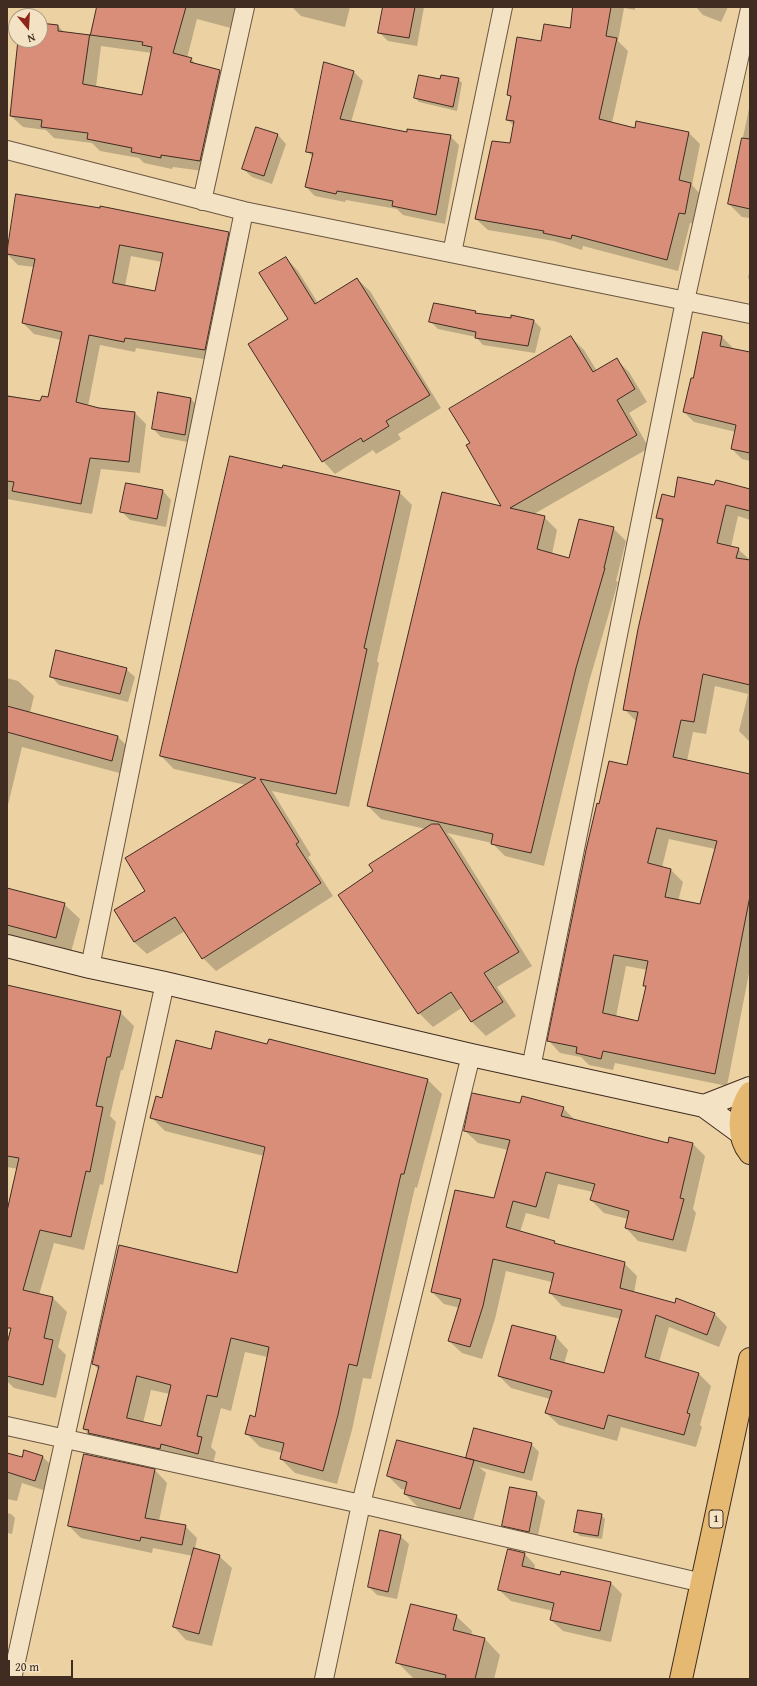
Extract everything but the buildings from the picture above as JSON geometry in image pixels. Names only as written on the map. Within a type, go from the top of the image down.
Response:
[{"type":"highway","points":[[750,1093],[741,1116],[741,1133],[750,1153]]},
{"type":"highway","name":"1","points":[[681,1679],[703,1583],[750,1359]]},
{"type":"street","points":[[202,201],[245,7]]},
{"type":"street","points":[[452,253],[503,7]]},
{"type":"street","points":[[531,1068],[685,301],[750,9]]},
{"type":"street","points":[[7,150],[244,211],[750,314]]},
{"type":"street","points":[[90,968],[244,211]]},
{"type":"street","points":[[7,946],[90,968],[165,982],[471,1055],[704,1106],[741,1133]]},
{"type":"street","points":[[12,1679],[165,982]]},
{"type":"street","points":[[324,1679],[362,1504],[471,1055]]},
{"type":"street","points":[[704,1106],[750,1088]]},
{"type":"street","points":[[7,1426],[362,1504],[703,1583]]}]
